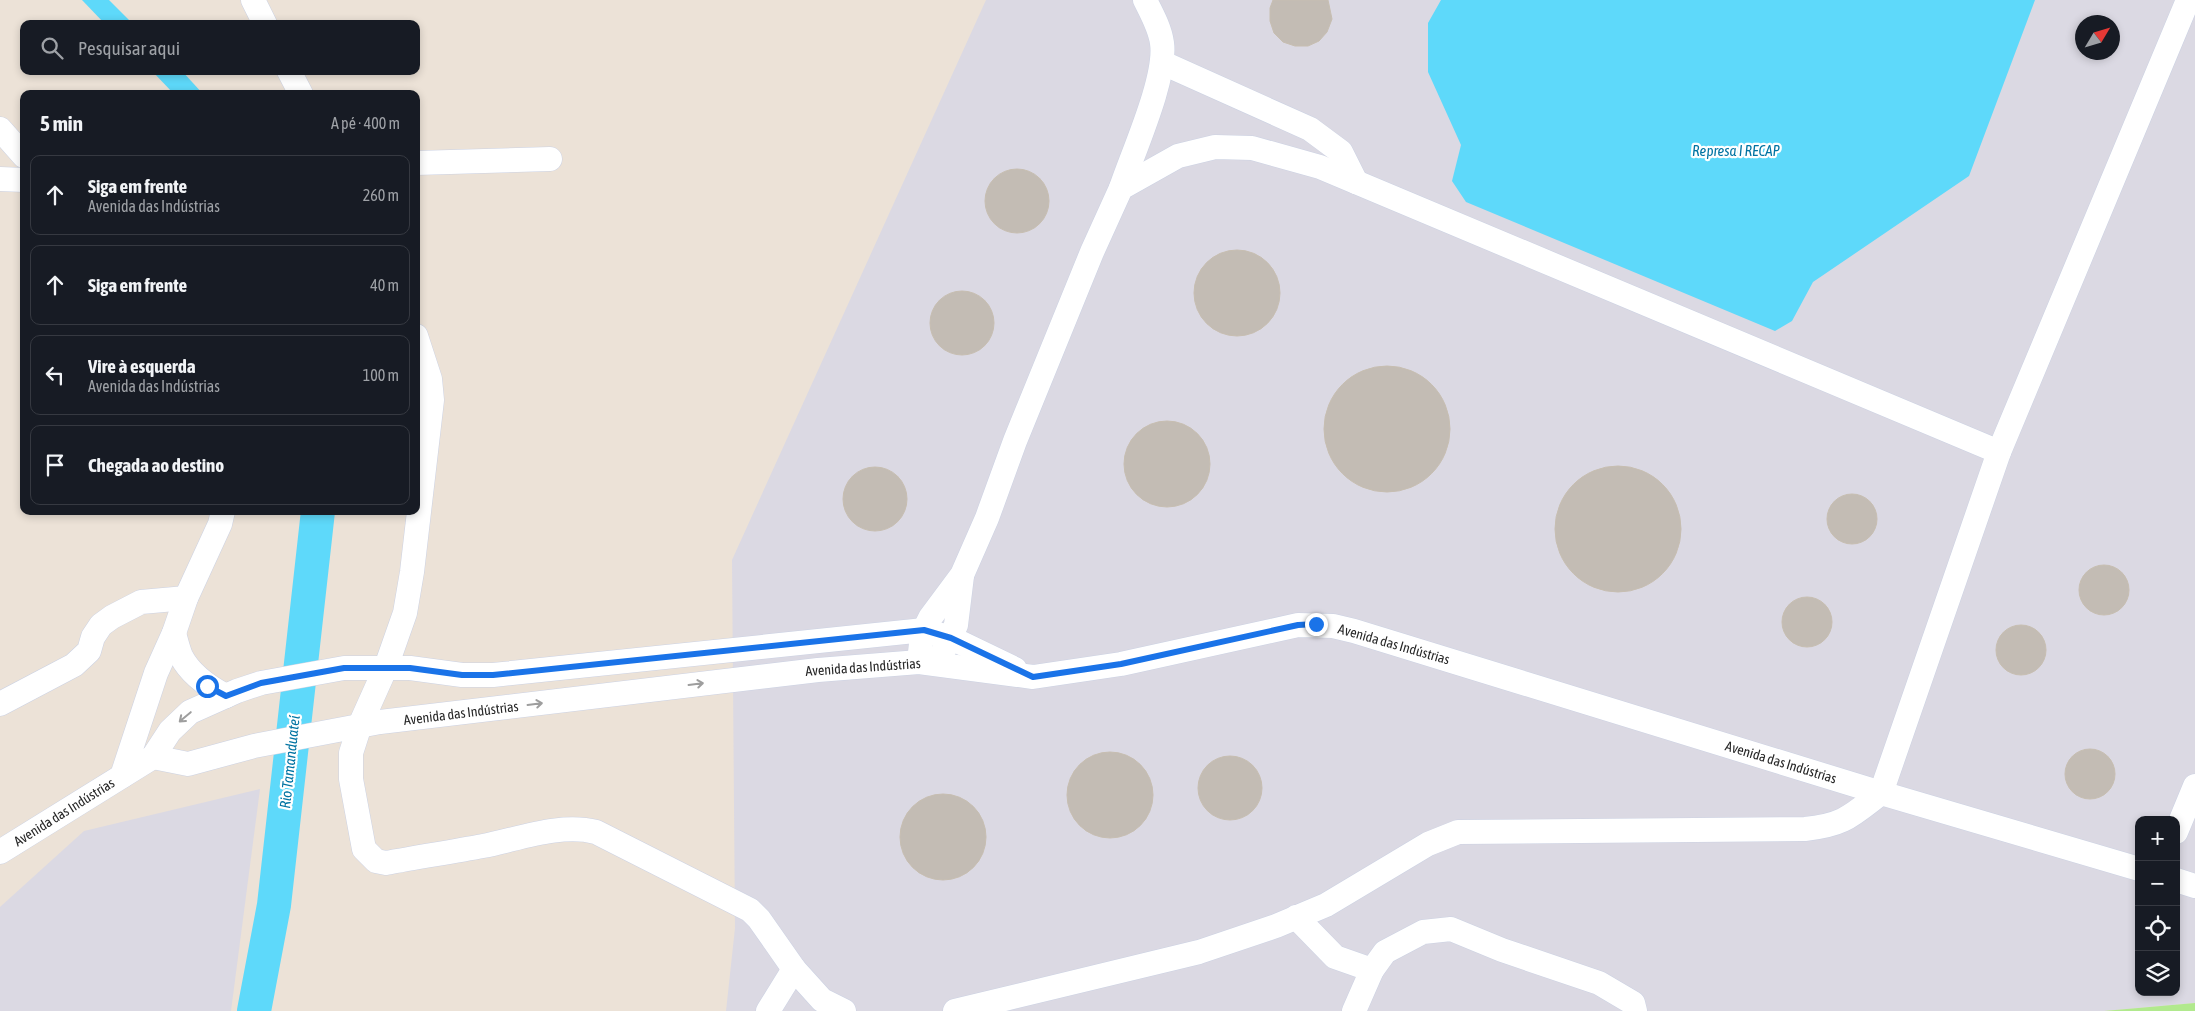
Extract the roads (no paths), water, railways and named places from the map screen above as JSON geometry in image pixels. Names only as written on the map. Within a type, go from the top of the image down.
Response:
[{"type":"lane","points":[[253,0],[263,20]]},
{"type":"lane","points":[[962,574],[957,619],[951,638],[928,663],[920,642],[924,630],[930,618],[962,574],[987,518],[1015,442],[1092,252],[1121,188],[1158,83],[1162,63],[1162,43],[1157,25],[1145,0]]},
{"type":"lane","points":[[955,1011],[1200,952],[1296,918],[1326,905],[1428,844],[1458,832],[1805,829],[1826,826],[1848,819],[1880,792],[1998,452],[2188,0]]},
{"type":"lane","points":[[1162,63],[1310,129],[1341,152],[1356,182]]},
{"type":"lane","points":[[291,75],[299,90]]},
{"type":"lane","points":[[0,129],[20,152]]},
{"type":"lane","points":[[1121,188],[1178,156],[1215,147],[1252,148],[1320,167],[1998,452]]},
{"type":"lane","points":[[420,163],[550,159]]},
{"type":"lane","points":[[0,179],[20,180]]},
{"type":"lane","points":[[420,348],[430,378],[432,400],[420,498]]},
{"type":"lane","points":[[122,776],[156,673],[174,633],[186,598],[220,524],[222,515]]},
{"type":"lane","points":[[418,515],[406,613],[351,752],[352,778],[364,849],[376,861],[386,863],[564,829],[580,828],[596,832],[750,910],[759,919],[794,969],[822,1000],[844,1011]]},
{"type":"lane","points":[[0,704],[74,665],[89,651],[101,625],[112,617],[141,602],[186,598]]},
{"type":"lane","name":"Avenida das Indústrias","points":[[153,757],[188,764],[254,746],[360,726],[818,670],[928,663],[991,673],[1033,677],[1121,664],[1298,625],[1333,626],[2135,868]]},
{"type":"lane","points":[[924,630],[951,638],[1033,677]]},
{"type":"lane","name":"Avenida das Indústrias","points":[[0,852],[153,757],[170,730],[190,712],[261,683],[344,668],[386,667],[462,675],[493,675],[924,630]]},
{"type":"lane","points":[[174,633],[181,657],[190,669],[207,686],[226,696]]},
{"type":"lane","points":[[2180,822],[2195,786]]},
{"type":"lane","points":[[2180,881],[2195,886]]},
{"type":"lane","points":[[1296,918],[1335,957],[1372,970]]},
{"type":"lane","points":[[1354,1011],[1372,970],[1385,952],[1423,932],[1451,929],[1502,950],[1599,983],[1633,1003],[1634,1011]]},
{"type":"lane","points":[[768,1011],[794,969]]},
{"type":"water","points":[[82,0],[109,0],[129,20],[101,20]]},
{"type":"water","name":"Represa I RECAP","points":[[1441,0],[2035,0],[1969,176],[1813,282],[1792,321],[1775,331],[1466,202],[1452,181],[1461,145],[1428,72],[1428,23]]},
{"type":"water","points":[[156,75],[186,75],[199,90],[170,90]]},
{"type":"waterway","name":"Rio Tamanduateí","points":[[254,1011],[274,905],[318,515]]}]
